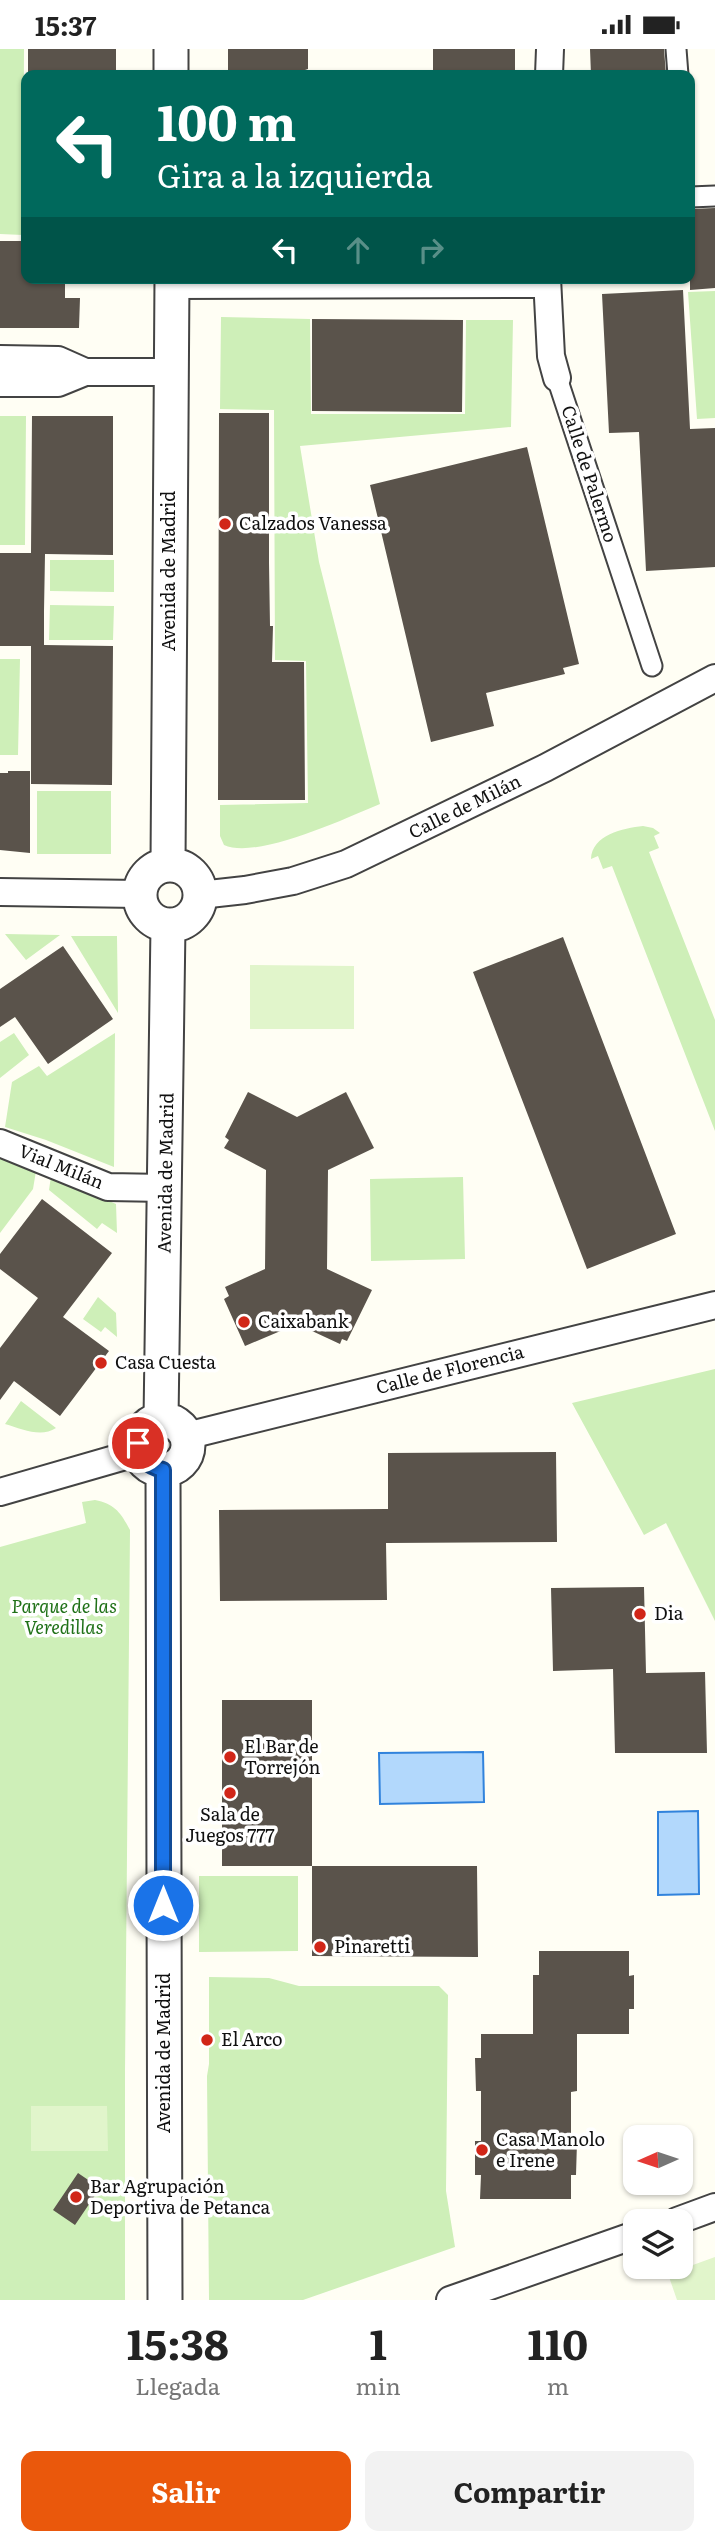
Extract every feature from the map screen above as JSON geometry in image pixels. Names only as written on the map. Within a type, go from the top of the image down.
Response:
[{"type":"street","points":[[171,49],[171,70]]},
{"type":"street","points":[[549,70],[550,49]]},
{"type":"street","points":[[676,49],[678,70]]},
{"type":"street","points":[[695,197],[715,196]]},
{"type":"street","name":"Avenida de Madrid","points":[[168,865],[172,284]]},
{"type":"street","name":"Calle de Palermo","points":[[547,284],[551,356],[652,666]]},
{"type":"street","points":[[0,359],[58,360],[85,372]]},
{"type":"street","points":[[0,383],[58,383],[85,372],[171,372]]},
{"type":"street","name":"Calle de Milán","points":[[200,895],[293,881],[346,864],[545,768],[715,678]]},
{"type":"street","points":[[168,865],[180,866],[191,873],[198,882],[200,895],[198,907],[191,917],[180,924],[168,926],[147,916],[139,894],[148,874],[157,867],[168,865]]},
{"type":"street","points":[[0,892],[139,894]]},
{"type":"street","name":"Avenida de Madrid","points":[[165,2300],[151,1461],[172,1468],[186,1455],[188,1445],[174,1428],[165,1188],[168,926]]},
{"type":"street","name":"Vial Milán","points":[[0,1143],[108,1187],[165,1188]]},
{"type":"street","name":"Calle de Florencia","points":[[174,1428],[715,1305]]},
{"type":"street","points":[[0,1492],[151,1461]]},
{"type":"street","points":[[693,2215],[715,2207]]},
{"type":"street","points":[[450,2300],[623,2239]]},
{"type":"green space","points":[[0,49],[24,49],[24,70],[21,70],[21,235],[0,234]]},
{"type":"green space","points":[[715,291],[715,418],[697,419],[688,292]]},
{"type":"green space","points":[[221,317],[310,319],[311,414],[465,414],[466,320],[513,320],[511,427],[300,446],[319,562],[380,804],[302,835],[258,847],[239,848],[224,845],[220,836],[220,805],[308,803],[306,661],[275,660],[274,410],[220,409]]},
{"type":"green space","points":[[0,416],[26,416],[25,545],[0,545]]},
{"type":"green space","points":[[50,560],[114,560],[114,592],[50,591]]},
{"type":"green space","points":[[50,605],[114,606],[113,640],[49,640]]},
{"type":"green space","points":[[0,659],[20,659],[18,755],[0,755]]},
{"type":"green space","points":[[37,791],[111,791],[111,854],[37,854]]},
{"type":"green space","points":[[643,826],[660,833],[654,836],[659,848],[649,852],[715,1020],[715,1131],[612,866],[603,869],[598,856],[591,859],[597,844],[610,834]]},
{"type":"green space","points":[[5,934],[60,935],[26,960]]},
{"type":"green space","points":[[71,936],[117,936],[118,1013]]},
{"type":"green space","points":[[250,965],[354,966],[354,1029],[250,1029]]},
{"type":"green space","points":[[14,1033],[29,1055],[0,1078],[0,1042]]},
{"type":"green space","points":[[115,1033],[114,1167],[5,1127],[12,1082],[39,1066],[47,1076]]},
{"type":"green space","points":[[0,1156],[36,1171],[33,1189],[0,1233]]},
{"type":"green space","points":[[51,1176],[116,1204],[117,1233],[102,1223],[97,1229],[49,1190]]},
{"type":"green space","points":[[463,1177],[465,1259],[371,1261],[370,1179]]},
{"type":"green space","points":[[98,1297],[116,1313],[117,1337],[105,1327],[101,1332],[83,1319]]},
{"type":"green space","points":[[715,1369],[715,1621],[666,1523],[644,1535],[572,1403]]},
{"type":"green space","points":[[21,1401],[56,1428],[38,1432],[5,1424]]},
{"type":"green space","name":"Parque de las Veredillas","points":[[95,1500],[117,1510],[130,1530],[125,2300],[0,2300],[0,1547],[86,1523],[82,1502]]},
{"type":"green space","points":[[199,1876],[298,1876],[298,1951],[199,1952]]},
{"type":"green space","points":[[209,1977],[269,1978],[299,1986],[439,1986],[448,1995],[446,2191],[455,2247],[303,2300],[209,2300]]},
{"type":"green space","points":[[31,2106],[107,2106],[108,2151],[31,2151]]},
{"type":"green space","points":[[715,2257],[715,2300],[677,2300],[670,2279],[693,2279],[693,2265]]},
{"type":"water","points":[[483,1752],[484,1802],[380,1804],[379,1753]]},
{"type":"water","points":[[698,1811],[699,1894],[658,1895],[658,1812]]},
{"type":"building","points":[[28,49],[116,49],[116,70],[28,70]]},
{"type":"building","points":[[228,49],[308,49],[308,69],[305,70],[228,70]]},
{"type":"building","points":[[433,49],[515,49],[515,70],[433,70]]},
{"type":"building","points":[[590,49],[664,49],[666,70],[591,70]]},
{"type":"building","points":[[715,208],[715,288],[690,290],[690,284],[695,284],[695,209]]},
{"type":"building","points":[[0,241],[21,241],[21,284],[65,284],[65,298],[80,298],[79,328],[0,328]]},
{"type":"building","points":[[683,290],[690,429],[715,428],[715,567],[646,571],[639,432],[609,433],[602,294]]},
{"type":"building","points":[[312,319],[463,320],[462,412],[312,411]]},
{"type":"building","points":[[219,413],[269,413],[272,662],[304,662],[305,800],[218,800]]},
{"type":"building","points":[[32,416],[113,416],[113,555],[45,554],[44,611],[44,645],[113,646],[112,785],[31,784],[31,646],[0,646],[0,553],[31,553]]},
{"type":"building","points":[[527,447],[579,664],[563,668],[565,674],[486,693],[494,726],[431,742],[370,485]]},
{"type":"building","points":[[30,771],[30,853],[0,850],[0,773]]},
{"type":"building","points":[[563,937],[676,1234],[587,1269],[473,972]]},
{"type":"building","points":[[63,946],[113,1019],[48,1064],[15,1017],[0,1027],[0,989]]},
{"type":"building","points":[[248,1092],[297,1117],[346,1092],[374,1148],[328,1170],[327,1269],[372,1290],[347,1341],[342,1339],[340,1344],[297,1324],[245,1346],[224,1299],[229,1296],[225,1287],[265,1269],[266,1170],[224,1148],[229,1140],[225,1137]]},
{"type":"building","points":[[42,1199],[112,1253],[63,1317],[109,1351],[60,1416],[14,1381],[0,1400],[0,1348],[38,1298],[0,1269],[0,1254]]},
{"type":"building","points":[[556,1452],[557,1542],[386,1543],[387,1600],[220,1601],[219,1510],[388,1509],[388,1453]]},
{"type":"building","points":[[644,1587],[646,1673],[705,1672],[707,1753],[615,1753],[613,1669],[553,1671],[551,1588]]},
{"type":"building","points":[[222,1700],[312,1700],[312,1866],[222,1866]]},
{"type":"building","points":[[312,1866],[477,1866],[478,1957],[312,1956]]},
{"type":"building","points":[[539,1951],[629,1951],[629,1976],[634,1975],[634,2009],[629,2009],[629,2034],[577,2034],[577,2091],[571,2092],[571,2142],[577,2142],[576,2175],[571,2175],[571,2199],[480,2199],[481,2175],[475,2175],[475,2141],[481,2141],[481,2091],[476,2091],[475,2058],[481,2058],[481,2034],[533,2034],[533,1975],[539,1975]]},
{"type":"building","points":[[78,2173],[100,2188],[75,2225],[53,2210]]},
{"type":"place","name":"Calzados Vanessa","points":[[225,524]]},
{"type":"place","name":"Caixabank","points":[[244,1322]]},
{"type":"place","name":"Casa Cuesta","points":[[101,1363]]},
{"type":"place","name":"Dia","points":[[640,1614]]},
{"type":"place","name":"El Bar de Torrejón","points":[[230,1757]]},
{"type":"place","name":"Sala de Juegos 777","points":[[230,1793]]},
{"type":"place","name":"Pinaretti","points":[[320,1947]]},
{"type":"place","name":"El Arco","points":[[207,2040]]},
{"type":"place","name":"Casa Manolo e Irene","points":[[482,2150]]},
{"type":"place","name":"Bar Agrupación Deportiva de Petanca","points":[[76,2197]]},
{"type":"route","points":[[138,1443],[144,1461],[163,1470],[163,1905]]}]
